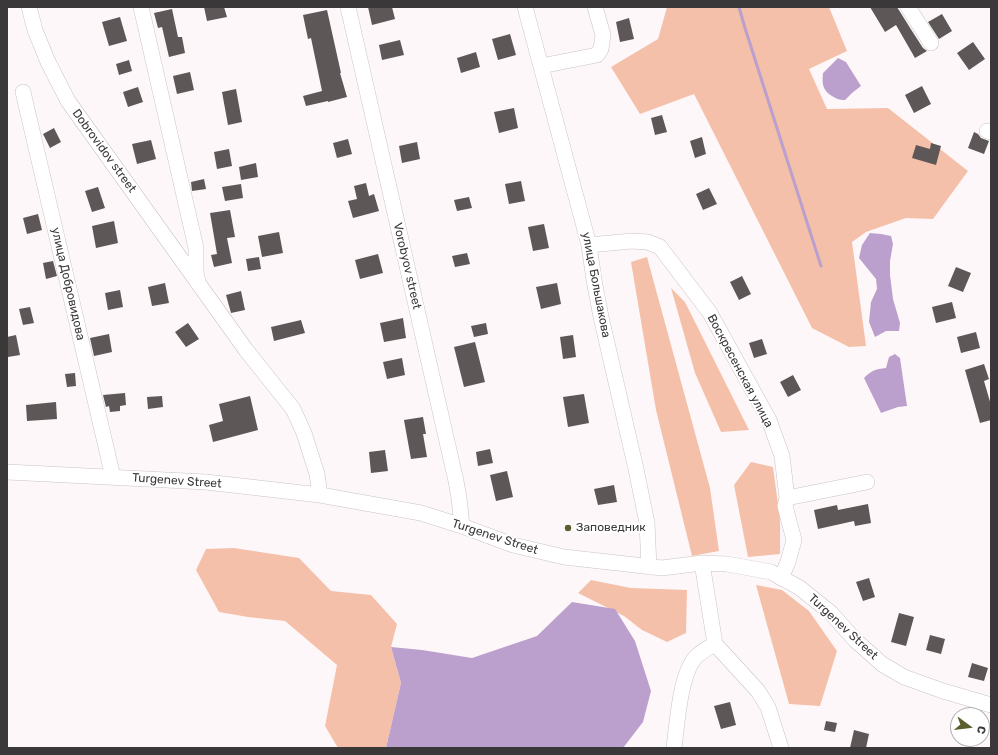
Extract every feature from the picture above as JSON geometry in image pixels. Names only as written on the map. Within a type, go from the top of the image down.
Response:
[{"type":"street","name":"Dobrovidov street","points":[[29,7],[35,30],[48,62],[68,101],[246,350],[293,409],[304,433],[317,474],[320,495]]},
{"type":"street","name":"Dobrovidov street","points":[[141,7],[196,248],[196,272],[199,284]]},
{"type":"street","name":"Vorobyov street","points":[[348,7],[456,481],[462,526]]},
{"type":"street","name":"улица Большакова","points":[[525,7],[589,245],[601,317],[647,523],[649,567]]},
{"type":"street","points":[[541,66],[596,56],[601,48],[603,35],[595,7]]},
{"type":"street","points":[[908,7],[931,43]]},
{"type":"street","name":"улица Добровидова","points":[[22,92],[113,477]]},
{"type":"street","name":"Воскресенская улица","points":[[589,245],[632,241],[648,242],[660,246],[710,313],[769,420],[782,456],[787,498],[785,506],[794,540],[788,562],[781,578]]},
{"type":"street","name":"Turgenev Street","points":[[7,472],[206,482],[320,495],[421,513],[513,545],[564,557],[662,568],[702,563],[727,564],[771,572],[800,588],[831,613],[855,640],[882,664],[904,677],[943,691],[991,705]]},
{"type":"street","points":[[787,498],[866,482]]},
{"type":"street","points":[[702,563],[715,644],[758,691],[768,707],[781,748]]},
{"type":"street","points":[[674,748],[678,709],[686,673],[700,652],[715,644]]},
{"type":"shaded area","points":[[667,7],[829,7],[847,51],[809,69],[827,109],[888,108],[968,171],[933,219],[906,218],[866,232],[852,242],[866,346],[849,347],[812,328],[694,94],[640,114],[611,67],[658,39]]},
{"type":"shaded area","points":[[838,58],[846,62],[861,86],[845,100],[838,99],[829,94],[824,89],[823,83],[823,73]]},
{"type":"shaded area","points":[[870,233],[891,236],[893,244],[890,261],[890,275],[893,299],[900,323],[899,331],[886,331],[875,337],[869,322],[871,302],[877,289],[876,279],[859,258],[862,245]]},
{"type":"shaded area","points":[[647,257],[710,488],[719,551],[692,556],[656,410],[631,262]]},
{"type":"shaded area","points":[[671,288],[685,302],[749,430],[721,432],[695,373]]},
{"type":"shaded area","points":[[895,354],[900,358],[907,406],[898,407],[881,413],[864,378],[874,371],[886,368],[889,357]]},
{"type":"shaded area","points":[[751,462],[773,467],[780,519],[780,554],[748,557],[734,485]]},
{"type":"shaded area","points":[[234,548],[299,558],[331,591],[371,595],[397,624],[391,647],[401,683],[386,748],[338,748],[325,726],[337,665],[285,621],[219,612],[196,570],[206,549]]},
{"type":"shaded area","points":[[591,580],[631,588],[687,590],[686,633],[667,642],[642,630],[624,616],[578,593]]},
{"type":"shaded area","points":[[756,585],[782,590],[809,611],[837,651],[820,706],[789,704]]},
{"type":"shaded area","points":[[572,602],[615,609],[635,641],[651,691],[643,722],[623,748],[386,748],[401,683],[391,647],[472,658],[537,636]]},
{"type":"building","points":[[204,7],[224,7],[227,17],[207,21]]},
{"type":"building","points":[[368,7],[392,7],[395,19],[372,25]]},
{"type":"building","points":[[870,7],[897,7],[923,48],[927,51],[915,58],[896,25],[885,32]]},
{"type":"building","points":[[172,9],[178,37],[182,37],[185,53],[169,57],[162,27],[158,28],[154,13]]},
{"type":"building","points":[[327,10],[340,73],[347,97],[306,106],[303,96],[322,91],[311,38],[308,39],[303,15]]},
{"type":"building","points":[[942,14],[952,31],[939,39],[928,22]]},
{"type":"building","points":[[120,17],[127,41],[109,46],[102,22]]},
{"type":"building","points":[[629,18],[634,39],[620,42],[616,22]]},
{"type":"building","points":[[510,34],[516,55],[498,60],[492,39]]},
{"type":"building","points":[[400,40],[404,55],[382,60],[379,45]]},
{"type":"building","points":[[973,42],[985,59],[969,70],[957,53]]},
{"type":"building","points":[[476,52],[480,67],[461,73],[457,58]]},
{"type":"building","points":[[129,60],[132,71],[119,75],[116,64]]},
{"type":"building","points":[[190,72],[194,90],[177,94],[173,76]]},
{"type":"building","points":[[922,86],[931,104],[914,113],[905,95]]},
{"type":"building","points":[[138,87],[143,102],[128,107],[123,92]]},
{"type":"building","points":[[236,89],[242,122],[228,125],[222,92]]},
{"type":"building","points":[[514,108],[518,128],[499,133],[494,112]]},
{"type":"building","points":[[662,115],[667,132],[655,135],[651,118]]},
{"type":"building","points":[[54,128],[61,142],[50,148],[43,134]]},
{"type":"building","points":[[974,132],[981,138],[989,141],[984,154],[968,148]]},
{"type":"building","points":[[702,137],[706,154],[695,158],[690,141]]},
{"type":"building","points":[[348,139],[352,154],[337,158],[333,143]]},
{"type":"building","points":[[151,140],[156,159],[137,164],[132,144]]},
{"type":"building","points":[[417,142],[420,159],[402,163],[399,146]]},
{"type":"building","points":[[931,143],[941,146],[936,165],[912,158],[916,145],[930,149]]},
{"type":"building","points":[[229,149],[232,166],[217,169],[214,152]]},
{"type":"building","points":[[256,163],[258,177],[241,180],[239,167]]},
{"type":"building","points":[[204,179],[206,189],[192,191],[191,182]]},
{"type":"building","points":[[521,181],[525,201],[509,204],[505,184]]},
{"type":"building","points":[[366,183],[369,196],[374,194],[379,211],[353,218],[348,201],[357,199],[354,186]]},
{"type":"building","points":[[241,184],[243,198],[225,201],[222,187]]},
{"type":"building","points":[[98,187],[105,208],[92,212],[85,191]]},
{"type":"building","points":[[709,188],[717,204],[703,210],[696,194]]},
{"type":"building","points":[[469,197],[472,208],[457,211],[454,200]]},
{"type":"building","points":[[230,210],[235,237],[227,238],[232,263],[214,267],[211,255],[217,254],[210,213]]},
{"type":"building","points":[[38,214],[42,230],[27,234],[23,218]]},
{"type":"building","points":[[114,221],[118,243],[96,248],[92,226]]},
{"type":"building","points":[[544,224],[549,248],[533,251],[528,227]]},
{"type":"building","points":[[279,232],[283,253],[262,257],[258,236]]},
{"type":"building","points":[[467,253],[470,264],[455,267],[452,256]]},
{"type":"building","points":[[378,254],[383,273],[360,279],[355,260]]},
{"type":"building","points":[[259,257],[261,269],[248,271],[246,259]]},
{"type":"building","points":[[53,261],[57,276],[46,279],[43,263]]},
{"type":"building","points":[[956,267],[971,273],[963,292],[948,286]]},
{"type":"building","points":[[742,276],[751,294],[739,300],[730,282]]},
{"type":"building","points":[[165,283],[169,303],[152,306],[148,287]]},
{"type":"building","points":[[557,283],[561,304],[541,309],[536,287]]},
{"type":"building","points":[[120,290],[123,307],[108,310],[105,293]]},
{"type":"building","points":[[241,291],[245,310],[231,313],[226,295]]},
{"type":"building","points":[[952,302],[956,318],[936,323],[932,307]]},
{"type":"building","points":[[30,307],[34,323],[23,325],[19,309]]},
{"type":"building","points":[[403,318],[406,338],[384,342],[380,323]]},
{"type":"building","points":[[301,320],[305,333],[274,341],[271,327]]},
{"type":"building","points":[[188,323],[199,339],[186,347],[175,332]]},
{"type":"building","points":[[486,323],[488,334],[474,337],[471,326]]},
{"type":"building","points":[[976,332],[980,348],[961,353],[957,337]]},
{"type":"building","points":[[109,334],[112,352],[94,356],[90,338]]},
{"type":"building","points":[[16,335],[20,355],[8,357],[7,337]]},
{"type":"building","points":[[573,335],[576,357],[563,359],[560,337]]},
{"type":"building","points":[[762,339],[767,354],[754,358],[749,343]]},
{"type":"building","points":[[475,342],[485,382],[464,387],[454,347]]},
{"type":"building","points":[[402,358],[405,375],[387,379],[383,362]]},
{"type":"building","points":[[984,364],[989,379],[984,381],[991,405],[991,420],[980,423],[965,370]]},
{"type":"building","points":[[75,373],[76,386],[67,387],[65,374]]},
{"type":"building","points":[[793,375],[801,390],[788,397],[780,382]]},
{"type":"building","points":[[125,393],[126,405],[120,406],[120,411],[110,412],[109,406],[106,407],[103,395]]},
{"type":"building","points":[[584,394],[589,423],[568,427],[563,397]]},
{"type":"building","points":[[162,396],[163,407],[148,409],[147,397]]},
{"type":"building","points":[[250,396],[258,430],[213,442],[209,425],[223,421],[219,404]]},
{"type":"building","points":[[56,402],[57,419],[27,421],[26,405]]},
{"type":"building","points":[[423,417],[426,434],[423,434],[427,457],[411,459],[404,420]]},
{"type":"building","points":[[490,449],[493,463],[478,466],[476,452]]},
{"type":"building","points":[[385,450],[388,471],[371,473],[369,452]]},
{"type":"building","points":[[507,471],[513,497],[496,501],[490,475]]},
{"type":"building","points":[[614,485],[617,502],[598,505],[594,489]]},
{"type":"building","points":[[868,504],[871,523],[855,526],[854,521],[818,529],[814,510],[837,505],[838,510]]},
{"type":"building","points":[[869,578],[875,597],[863,601],[856,582]]},
{"type":"building","points":[[899,613],[914,617],[906,646],[891,642]]},
{"type":"building","points":[[930,635],[945,639],[941,654],[926,650]]},
{"type":"building","points":[[972,663],[988,668],[984,681],[968,677]]},
{"type":"building","points":[[730,702],[736,725],[721,729],[714,706]]},
{"type":"building","points":[[826,721],[837,723],[835,732],[824,730]]},
{"type":"building","points":[[854,730],[869,734],[866,748],[850,748]]},
{"type":"waterway","points":[[739,7],[821,266]]},
{"type":"place","name":"Заповедник","points":[[568,528]]}]
